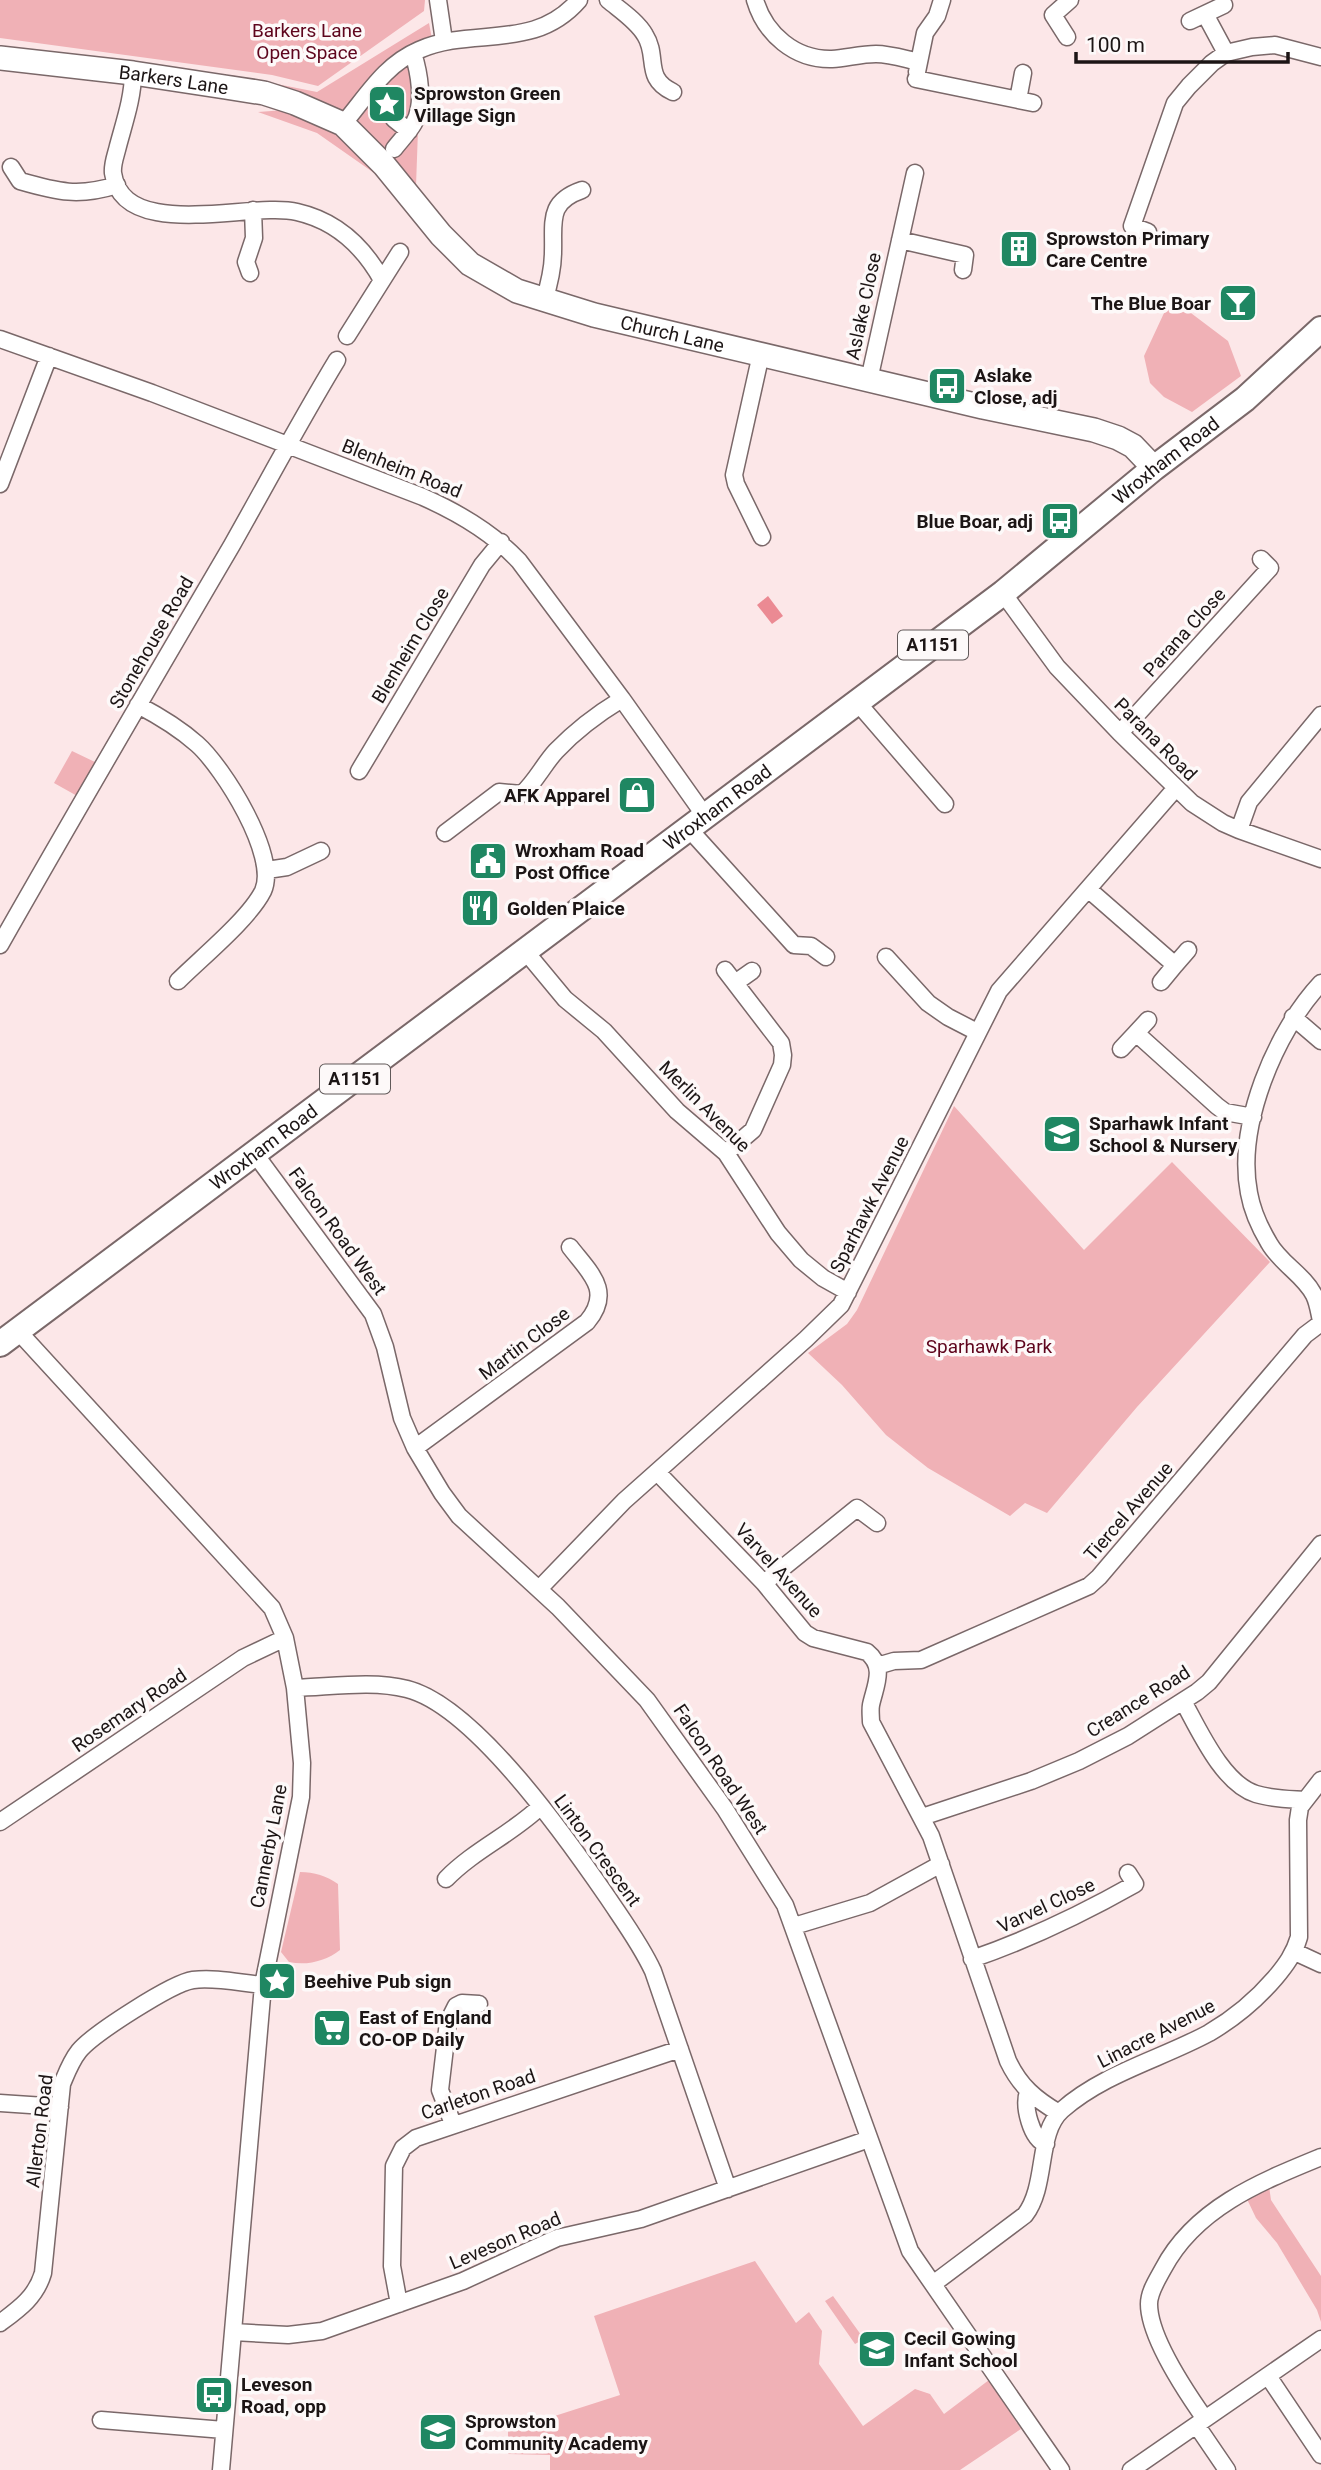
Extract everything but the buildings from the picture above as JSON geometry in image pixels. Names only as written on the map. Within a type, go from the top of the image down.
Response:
[{"type":"main road","name":"Wroxham Road","points":[[9,1337],[1003,593],[1154,468],[1245,399],[1321,329]]},
{"type":"street","points":[[438,0],[444,41]]},
{"type":"street","points":[[343,124],[380,77],[413,52],[444,41],[516,35],[537,29],[557,18],[579,0]]},
{"type":"street","points":[[608,0],[646,35],[651,46],[655,76],[663,87],[673,92]]},
{"type":"street","points":[[755,0],[762,20],[775,36],[792,48],[810,55],[829,59],[880,54],[919,62]]},
{"type":"street","points":[[942,0],[941,7],[925,33],[915,82],[1025,101],[1023,73]]},
{"type":"street","points":[[1067,37],[1053,15],[1070,0]]},
{"type":"street","points":[[1190,21],[1223,5]]},
{"type":"street","points":[[1205,14],[1226,53]]},
{"type":"street","points":[[1148,232],[1125,224],[1175,103],[1189,86],[1226,53],[1252,47],[1275,45],[1321,57]]},
{"type":"street","points":[[394,149],[409,131],[418,114],[421,78],[413,52]]},
{"type":"street","name":"Barkers Lane","points":[[0,58],[133,73],[264,93],[343,124]]},
{"type":"street","points":[[133,73],[113,172],[124,197],[161,213],[183,216],[253,210],[297,212],[336,229],[352,240],[369,257],[382,280]]},
{"type":"street","points":[[394,120],[409,131]]},
{"type":"street","name":"Church Lane","points":[[343,124],[384,165],[441,235],[470,264],[506,285],[544,301],[869,380],[1094,430],[1133,446],[1154,468]]},
{"type":"street","points":[[11,167],[20,181],[60,192],[78,194],[117,185]]},
{"type":"street","name":"Aslake Close","points":[[869,380],[915,173]]},
{"type":"street","points":[[544,301],[552,269],[554,212],[568,195],[582,190]]},
{"type":"street","points":[[250,273],[246,262],[254,239],[253,210]]},
{"type":"street","name":"Aslake Close","points":[[900,240],[968,259]]},
{"type":"street","points":[[347,337],[400,253]]},
{"type":"street","name":"Blenheim Road","points":[[0,339],[451,509],[501,542],[519,561],[622,699],[697,822],[794,944],[811,946],[826,957]]},
{"type":"street","points":[[761,354],[734,475],[762,537]]},
{"type":"street","points":[[0,484],[49,356]]},
{"type":"street","name":"Stonehouse Road","points":[[0,945],[69,821],[337,360]]},
{"type":"street","name":"Blenheim Close","points":[[359,771],[482,565],[501,542]]},
{"type":"street","name":"Parana Close","points":[[1120,733],[1270,568],[1261,559]]},
{"type":"street","name":"Parana Road","points":[[1003,593],[1057,667],[1175,789],[1192,803],[1239,830],[1321,859]]},
{"type":"street","points":[[445,833],[499,792],[522,794],[555,752],[580,729],[622,699]]},
{"type":"street","points":[[857,702],[944,804]]},
{"type":"street","points":[[138,705],[172,724],[199,746],[217,767],[240,801],[267,870],[264,889],[250,911],[178,981]]},
{"type":"street","points":[[1239,830],[1249,802],[1321,715]]},
{"type":"street","name":"Sparhawk Avenue","points":[[539,1588],[581,1543],[657,1472],[827,1320],[848,1292],[999,991],[1175,789]]},
{"type":"street","points":[[267,870],[287,867],[321,851]]},
{"type":"street","points":[[1088,889],[1175,965]]},
{"type":"street","points":[[1161,982],[1188,950]]},
{"type":"street","name":"Merlin Avenue","points":[[526,952],[565,999],[604,1031],[677,1111],[726,1153],[778,1233],[793,1251],[822,1278],[848,1292]]},
{"type":"street","points":[[886,957],[928,1003],[977,1032]]},
{"type":"street","points":[[726,1153],[754,1130],[782,1065],[785,1043],[730,976],[752,971]]},
{"type":"street","points":[[1321,983],[1293,1017],[1280,1038],[1248,1136],[1247,1164],[1249,1193],[1255,1214],[1272,1248],[1314,1293],[1321,1322]]},
{"type":"street","points":[[1293,1017],[1321,1041]]},
{"type":"street","points":[[1121,1049],[1148,1020]]},
{"type":"street","points":[[1136,1034],[1225,1112],[1253,1117]]},
{"type":"street","name":"Falcon Road West","points":[[255,1154],[373,1314],[385,1347],[402,1418],[415,1448],[459,1516],[539,1588],[619,1669],[665,1722],[725,1809],[785,1905],[911,2251],[1062,2470]]},
{"type":"street","name":"Martin Close","points":[[415,1448],[577,1330],[595,1312],[599,1302],[599,1289],[570,1247]]},
{"type":"street","name":"Tiercel Avenue","points":[[877,1666],[894,1661],[921,1660],[1089,1586],[1304,1335],[1321,1322]]},
{"type":"street","name":"Cannerby Lane","points":[[9,1337],[271,1608],[285,1638],[295,1688],[302,1763],[301,1797],[263,1985],[221,2470]]},
{"type":"street","name":"Varvel Avenue","points":[[657,1472],[764,1583],[805,1633],[813,1638],[867,1652],[875,1658],[877,1666]]},
{"type":"street","points":[[764,1583],[854,1505],[877,1523]]},
{"type":"street","name":"Creance Road","points":[[922,1817],[1031,1781],[1079,1761],[1128,1736],[1183,1701],[1209,1682],[1321,1544]]},
{"type":"street","name":"Rosemary Road","points":[[0,1822],[243,1658],[285,1638]]},
{"type":"street","points":[[877,1666],[879,1676],[871,1707],[871,1722],[922,1817],[941,1864],[1008,2062],[1016,2079],[1028,2092],[1059,2113],[1046,2144],[1038,2193],[1025,2215],[933,2284]]},
{"type":"street","name":"Linton Crescent","points":[[295,1688],[388,1686],[409,1689],[430,1698],[463,1721],[505,1764],[577,1852],[644,1951],[728,2189]]},
{"type":"street","points":[[1183,1701],[1227,1774],[1239,1786],[1253,1794],[1271,1798],[1305,1800]]},
{"type":"street","points":[[1321,1780],[1300,1807],[1298,1820],[1300,1937],[1295,1952],[1321,1964]]},
{"type":"street","points":[[446,1879],[458,1867],[527,1820],[541,1806]]},
{"type":"street","points":[[794,1926],[870,1903],[941,1864]]},
{"type":"street","name":"Varvel Close","points":[[972,1959],[1044,1932],[1135,1884]]},
{"type":"street","name":"Linacre Avenue","points":[[1059,2113],[1070,2103],[1131,2067],[1209,2033],[1261,1994],[1295,1952]]},
{"type":"street","name":"Allerton Road","points":[[0,2323],[30,2299],[43,2273],[62,2084],[81,2049],[96,2036],[175,1986],[192,1980],[263,1985]]},
{"type":"street","points":[[453,2124],[440,2090],[448,2022],[454,2002],[479,2004]]},
{"type":"street","name":"Carleton Road","points":[[399,2304],[392,2266],[394,2166],[403,2148],[416,2138],[453,2124],[680,2049]]},
{"type":"street","points":[[1028,2092],[1026,2105],[1036,2137],[1046,2144]]},
{"type":"street","points":[[0,2103],[60,2107]]},
{"type":"street","name":"Leveson Road","points":[[233,2332],[309,2334],[487,2272],[523,2252],[557,2238],[641,2219],[869,2139]]},
{"type":"street","points":[[1227,2470],[1165,2353],[1152,2319],[1149,2302],[1153,2287],[1171,2253],[1187,2234],[1213,2211],[1241,2192],[1321,2157]]},
{"type":"street","points":[[1131,2470],[1321,2339]]},
{"type":"street","points":[[1268,2376],[1321,2455]]},
{"type":"street","points":[[101,2420],[224,2430]]},
{"type":"green space","name":"Barkers Lane Open Space","points":[[0,0],[425,0],[424,11],[318,86],[272,75],[0,38]]},
{"type":"green space","points":[[429,23],[432,39],[407,50],[414,86],[411,113],[406,121],[389,110],[382,117],[399,132],[418,130],[416,186],[399,202],[377,175],[317,133],[258,112],[285,110],[231,75],[317,92]]},
{"type":"green space","points":[[1171,298],[1228,341],[1241,376],[1192,412],[1164,397],[1150,383],[1144,356]]},
{"type":"green space","points":[[72,751],[97,763],[79,797],[54,783]]},
{"type":"green space","name":"Sparhawk Park","points":[[954,1106],[1084,1250],[1172,1162],[1270,1262],[1137,1407],[1047,1513],[1025,1503],[1010,1516],[928,1468],[886,1435],[842,1385],[808,1353],[847,1324],[857,1310]]},
{"type":"green space","points":[[300,1872],[320,1875],[338,1884],[340,1950],[322,1960],[309,1963],[289,1962],[281,1952]]},
{"type":"green space","points":[[1269,2186],[1271,2200],[1321,2276],[1321,2322],[1317,2310],[1277,2243],[1256,2218],[1246,2197]]},
{"type":"green space","points":[[755,2261],[796,2323],[809,2312],[822,2331],[819,2364],[863,2426],[915,2389],[930,2394],[944,2414],[989,2380],[1021,2429],[960,2470],[550,2470],[550,2455],[508,2454],[508,2431],[620,2395],[594,2316]]},
{"type":"green space","points":[[833,2296],[864,2339],[855,2344],[825,2301]]},
{"type":"shaded area","points":[[768,596],[783,616],[772,624],[757,605]]},
{"type":"place","name":"Sprowston Green Village Sign","points":[[387,104]]},
{"type":"place","name":"Sprowston Primary Care Centre","points":[[1019,249]]},
{"type":"place","name":"The Blue Boar","points":[[1238,303]]},
{"type":"place","name":"Aslake Close, adj","points":[[947,386]]},
{"type":"place","name":"Blue Boar, adj","points":[[1060,521]]},
{"type":"place","name":"AFK Apparel","points":[[637,795]]},
{"type":"place","name":"Wroxham Road Post Office","points":[[488,861]]},
{"type":"place","name":"Golden Plaice","points":[[480,908]]},
{"type":"place","name":"Sparhawk Infant School & Nursery","points":[[1062,1134]]},
{"type":"place","name":"Beehive Pub sign","points":[[277,1981]]},
{"type":"place","name":"East of England CO-OP Daily","points":[[332,2028]]},
{"type":"place","name":"Cecil Gowing Infant School","points":[[877,2349]]},
{"type":"place","name":"Leveson Road, opp","points":[[214,2395]]},
{"type":"place","name":"Sprowston Community Academy","points":[[438,2432]]}]
